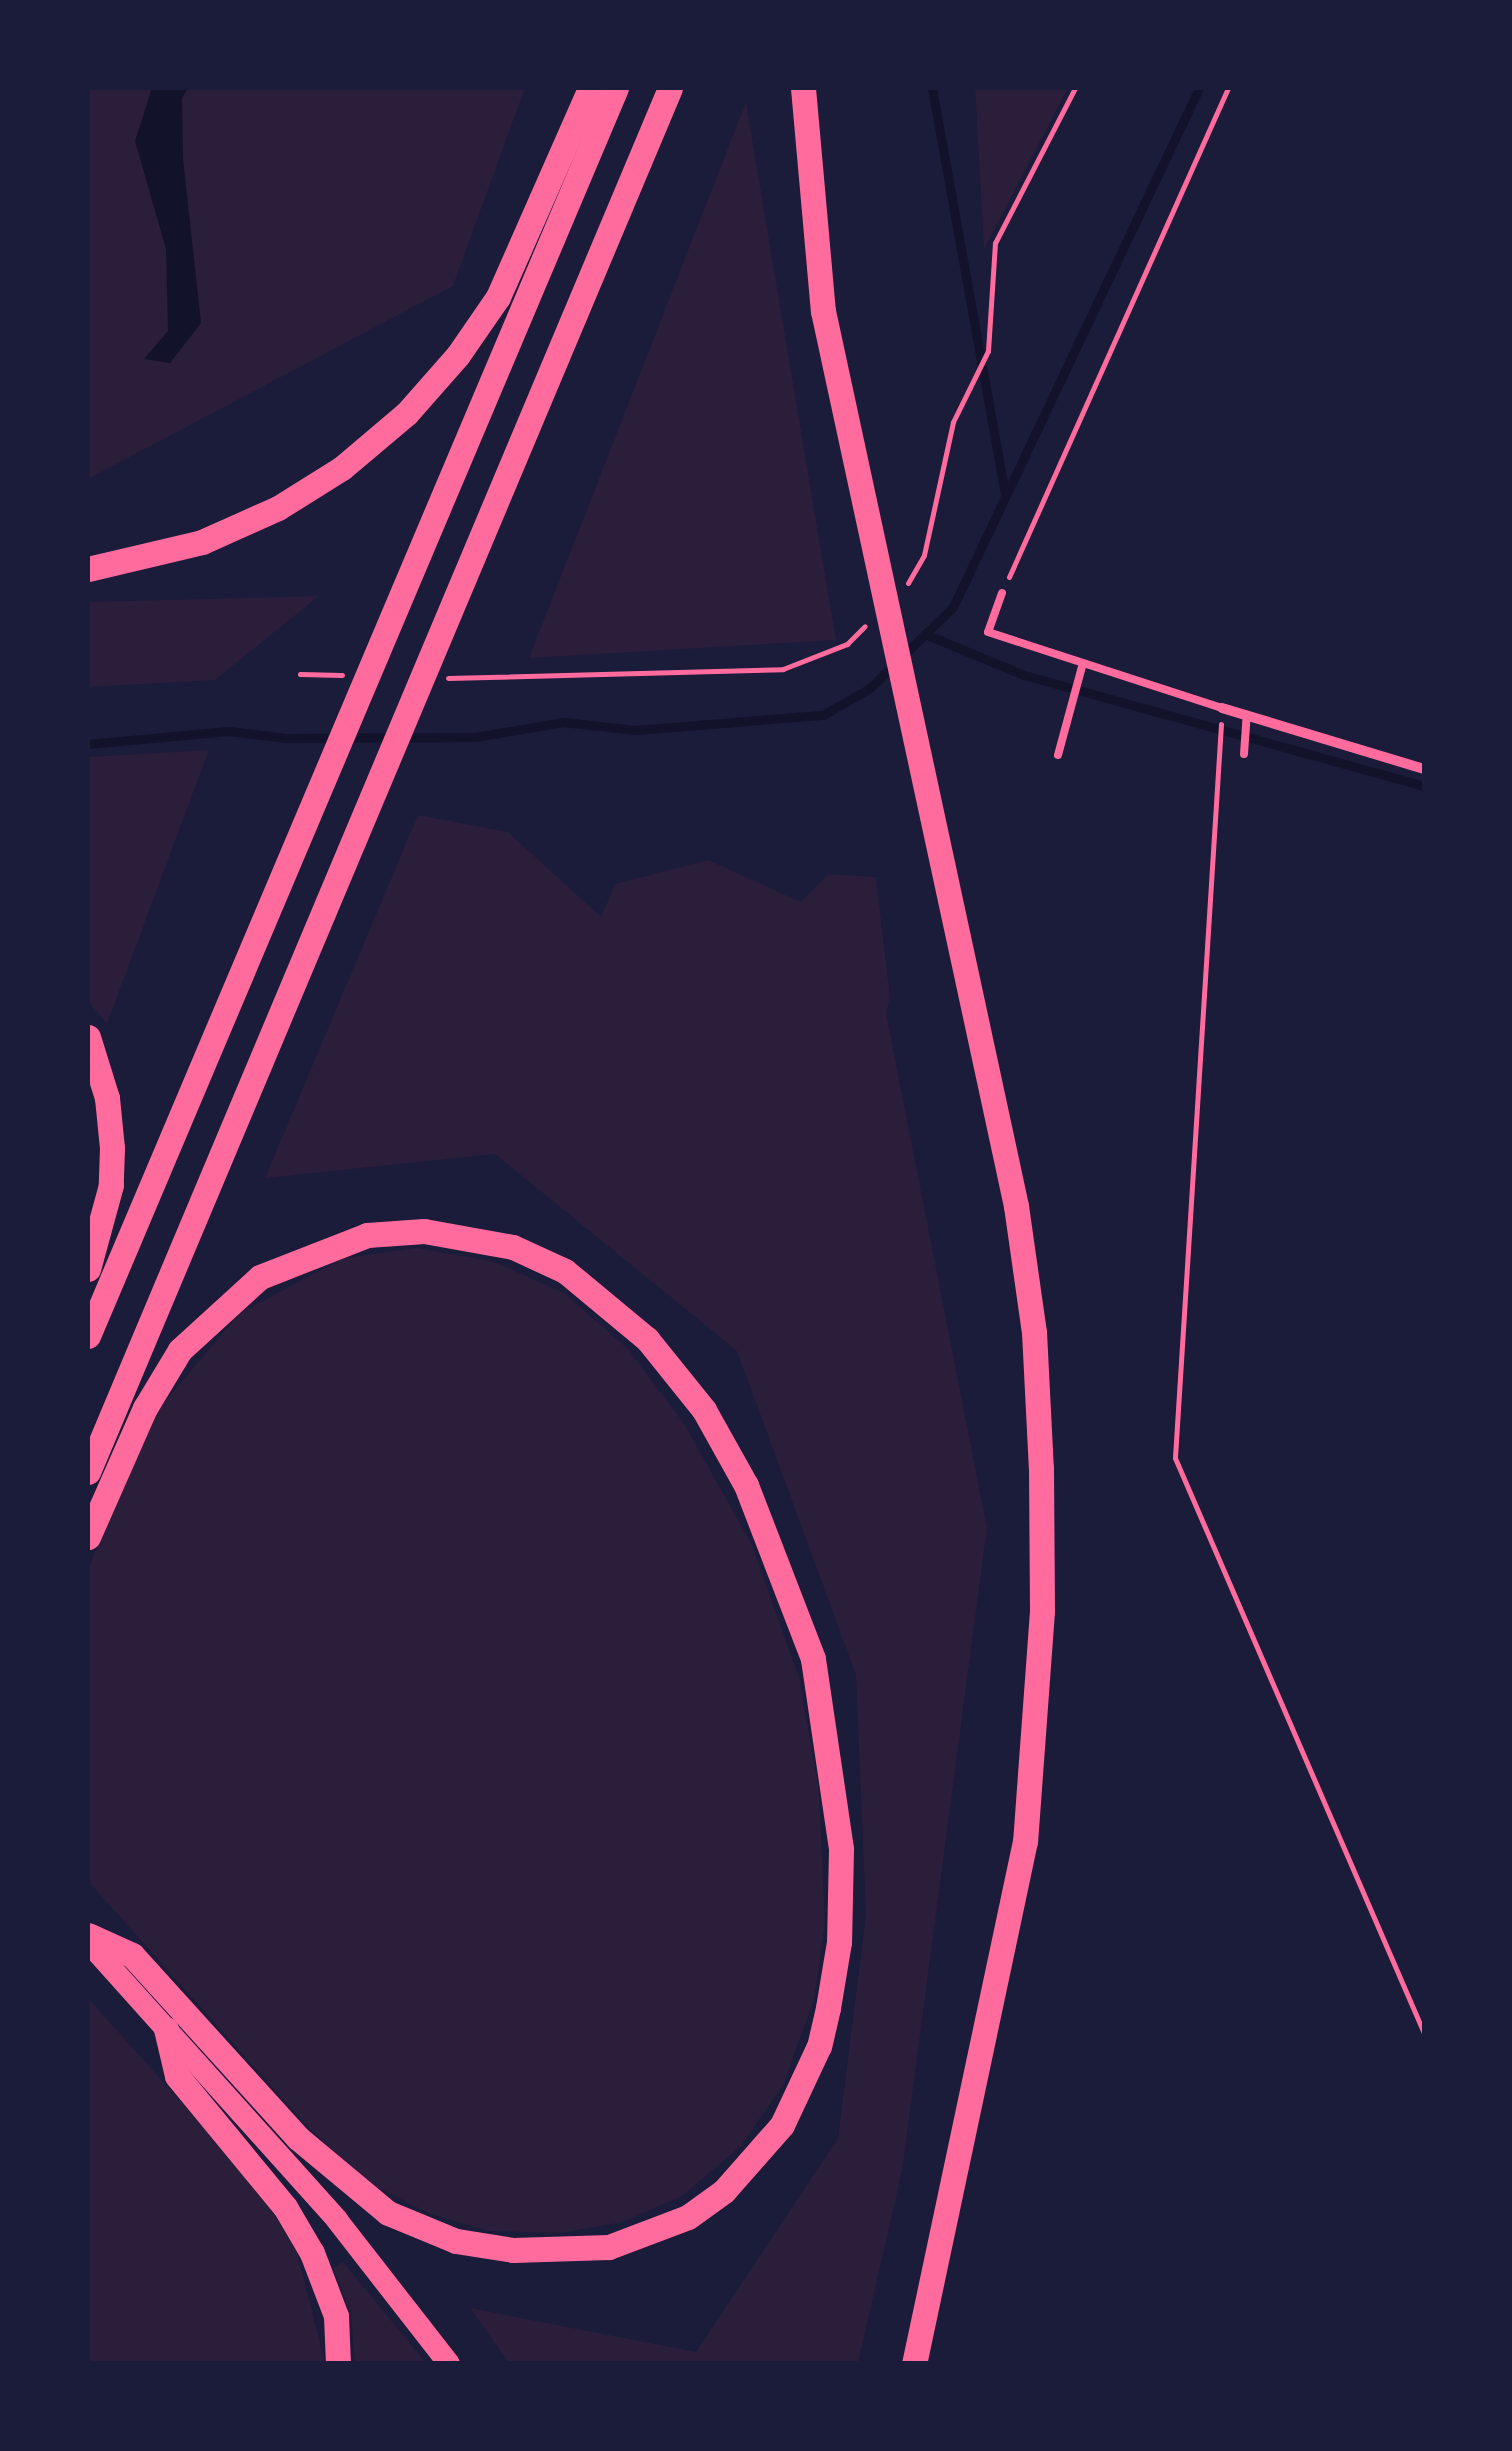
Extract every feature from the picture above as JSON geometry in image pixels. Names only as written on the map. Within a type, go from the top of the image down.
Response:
[{"type":"highway","points":[[88,569],[202,542],[278,508],[342,468],[407,413],[458,356],[498,297],[590,88]]},
{"type":"highway","points":[[88,1336],[616,88]]},
{"type":"highway","points":[[88,1472],[377,795],[433,650],[670,88]]},
{"type":"highway","points":[[803,88],[824,310],[890,586],[916,740],[1016,1206],[1034,1332],[1042,1611],[1025,1840],[914,2364]]},
{"type":"highway","points":[[88,1037],[107,1098],[112,1148],[111,1184],[88,1269]]},
{"type":"highway","points":[[88,1538],[146,1408],[180,1350],[260,1277],[367,1235],[424,1231],[513,1247],[565,1271],[646,1339],[704,1410],[746,1484],[814,1659],[830,1741],[840,1849],[839,1942],[828,2008],[819,2046],[782,2125],[724,2191],[688,2218],[609,2246],[513,2250],[456,2241],[388,2213],[298,2138],[132,1955],[88,1939]]},
{"type":"highway","points":[[166,2029],[176,2076],[285,2207],[312,2253],[336,2316],[338,2364]]},
{"type":"main road","points":[[88,1939],[337,2220],[449,2364]]},
{"type":"street","points":[[1222,708],[1424,769]]},
{"type":"lane","points":[[1002,594],[988,632],[1082,667],[1222,708]]},
{"type":"lane","points":[[1058,755],[1082,667]]},
{"type":"lane","points":[[1244,754],[1246,716]]},
{"type":"path","points":[[890,586],[924,555],[952,422],[988,351],[994,243],[1075,88]]},
{"type":"path","points":[[1002,594],[1228,88]]},
{"type":"path","points":[[432,678],[783,669],[847,644],[874,617]]},
{"type":"path","points":[[300,674],[357,676]]},
{"type":"path","points":[[1222,708],[1176,1458],[1424,2033]]},
{"type":"shaded area","points":[[88,88],[525,88],[453,286],[88,479]]},
{"type":"shaded area","points":[[152,88],[188,88],[182,98],[183,159],[201,323],[170,363],[144,359],[168,331],[166,249],[135,141]]},
{"type":"shaded area","points":[[975,88],[1068,88],[984,249]]},
{"type":"shaded area","points":[[746,102],[836,640],[529,658]]},
{"type":"shaded area","points":[[319,596],[215,680],[88,687],[88,602]]},
{"type":"shaded area","points":[[209,750],[107,1024],[88,1001],[88,757]]},
{"type":"shaded area","points":[[418,815],[508,832],[601,917],[615,884],[708,860],[801,902],[829,874],[876,877],[890,998],[886,1013],[987,1528],[902,2171],[858,2363],[509,2363],[470,2308],[696,2352],[838,2138],[866,1916],[856,1675],[737,1351],[495,1154],[265,1178]]},
{"type":"shaded area","points":[[416,1248],[492,1261],[564,1293],[628,1349],[683,1422],[751,1543],[799,1677],[819,1791],[825,1923],[814,2000],[783,2085],[741,2146],[682,2196],[623,2222],[561,2233],[488,2231],[428,2213],[365,2181],[304,2123],[88,1881],[88,1569],[155,1413],[240,1313],[344,1258]]},
{"type":"shaded area","points":[[88,1998],[254,2183],[297,2252],[325,2363],[88,2363]]},
{"type":"shaded area","points":[[343,2262],[426,2363],[355,2363],[351,2315],[333,2268]]},
{"type":"waterway","points":[[932,88],[1005,493]]},
{"type":"waterway","points":[[88,744],[228,731],[286,738],[475,737],[563,722],[635,730],[823,715],[870,688],[953,607],[1199,88]]},
{"type":"waterway","points":[[925,634],[1024,675],[1424,786]]}]
